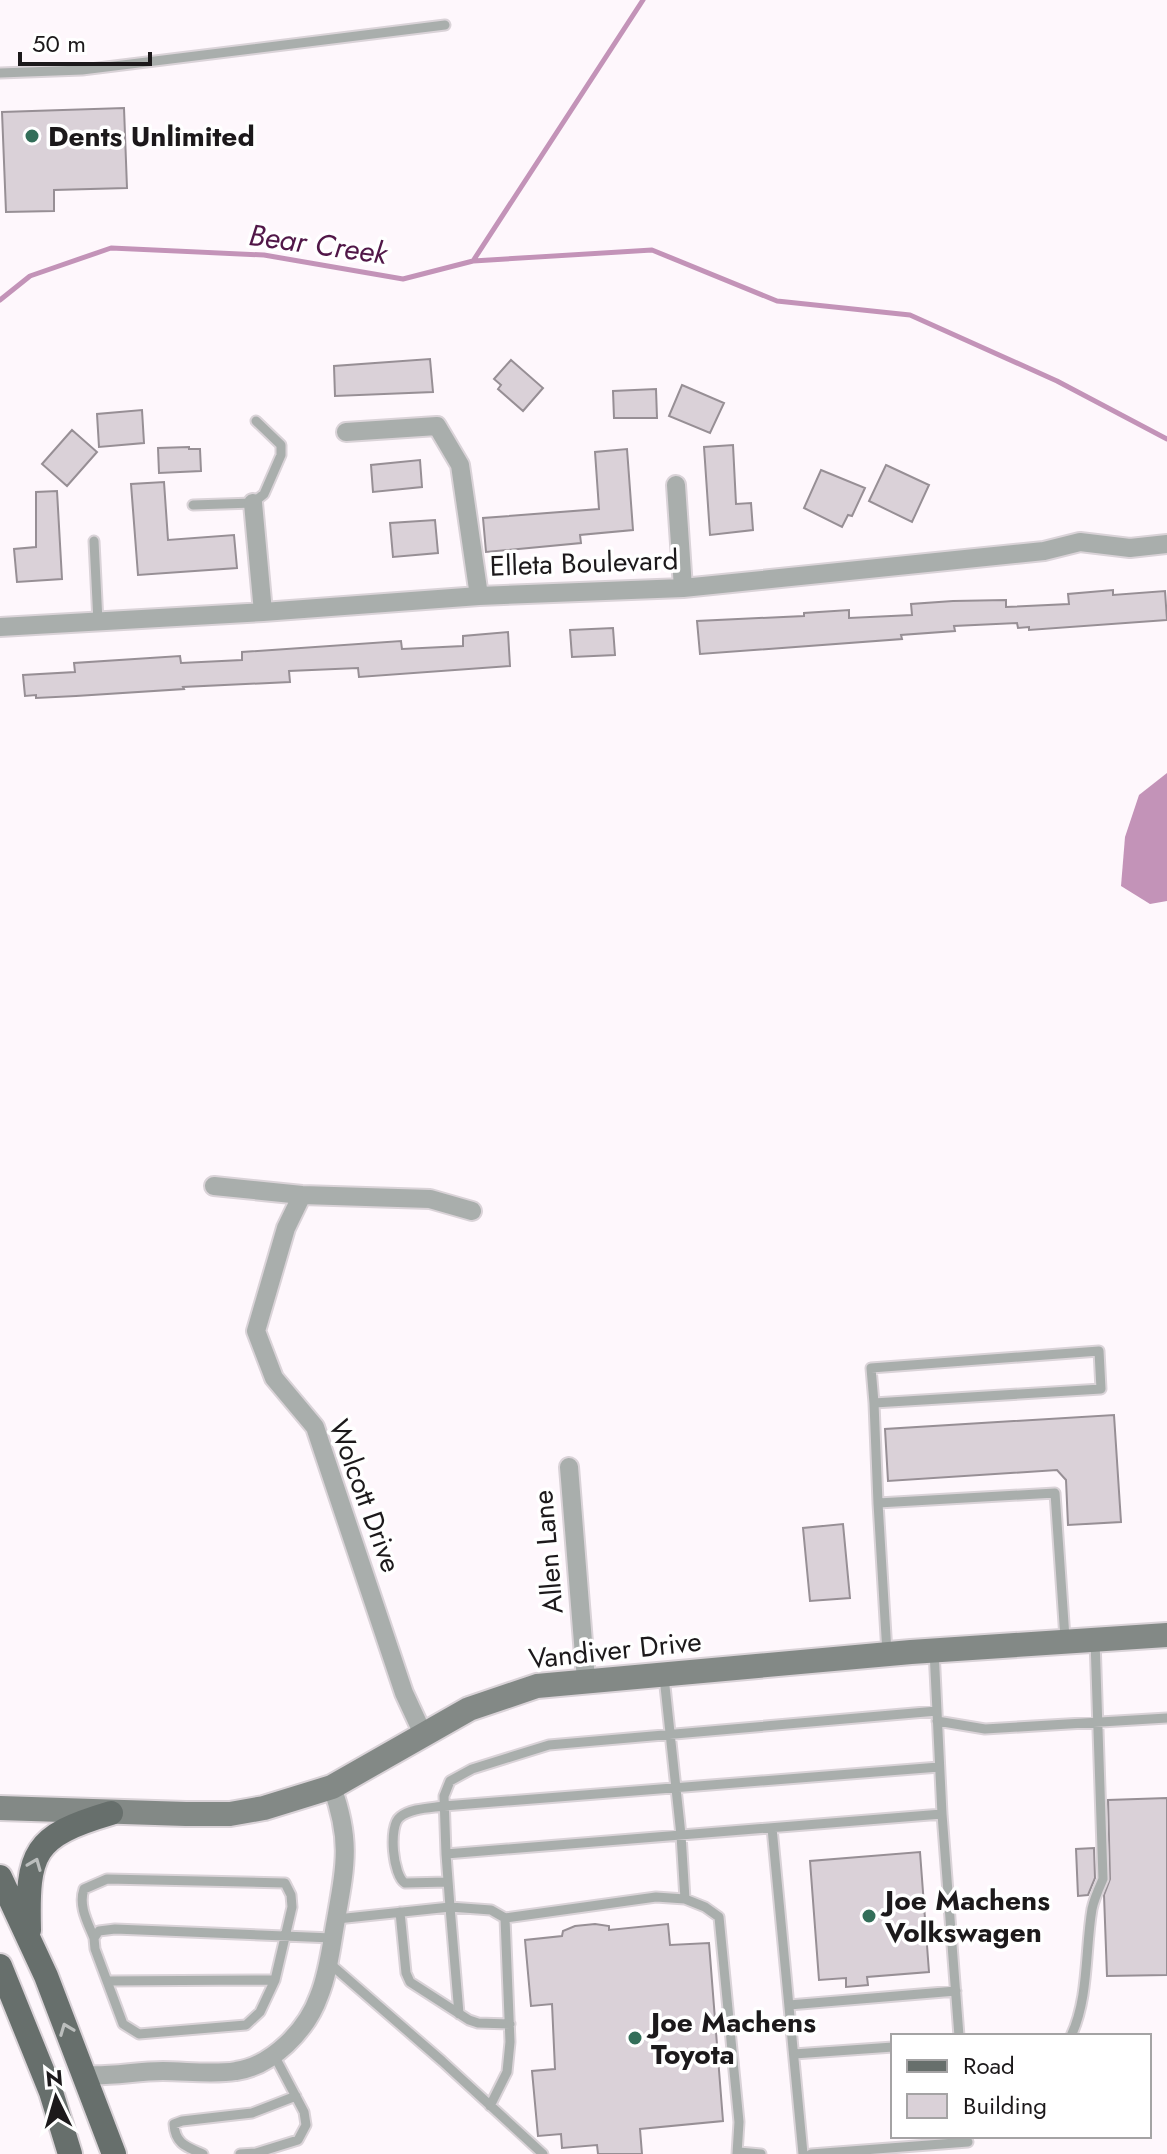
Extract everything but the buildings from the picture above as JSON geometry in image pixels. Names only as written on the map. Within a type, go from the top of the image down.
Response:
[{"type":"main road","name":"Vandiver Drive","points":[[0,1808],[230,1814],[264,1808],[332,1787],[469,1709],[537,1686],[934,1650],[1167,1635]]},
{"type":"main road","points":[[29,1940],[31,1868],[44,1844],[74,1824],[111,1813]]},
{"type":"main road","points":[[0,1877],[29,1940],[114,2154]]},
{"type":"main road","points":[[0,1966],[51,2092],[70,2154]]},
{"type":"street","points":[[346,432],[437,426],[460,465],[479,596]]},
{"type":"street","points":[[676,485],[683,588]]},
{"type":"street","points":[[253,503],[263,612]]},
{"type":"street","name":"Elleta Boulevard","points":[[0,627],[479,596],[683,588],[1044,551],[1080,542],[1130,548],[1167,544]]},
{"type":"street","points":[[214,1186],[302,1195],[430,1199],[472,1211]]},
{"type":"street","name":"Wolcott Drive","points":[[302,1195],[286,1228],[256,1331],[274,1378],[315,1427],[404,1693],[423,1734]]},
{"type":"street","name":"Allen Lane","points":[[569,1467],[586,1680]]},
{"type":"street","points":[[84,2075],[110,2077],[147,2071],[237,2071],[274,2055],[299,2031],[319,1997],[347,1849],[342,1816],[332,1787]]},
{"type":"lane","points":[[0,73],[82,70],[445,25]]},
{"type":"lane","points":[[193,505],[253,503],[264,494],[281,455],[281,445],[256,421]]},
{"type":"lane","points":[[94,541],[98,622]]},
{"type":"lane","points":[[874,1403],[1101,1389],[1099,1351],[871,1368],[887,1654]]},
{"type":"lane","points":[[878,1503],[1055,1493],[1066,1642]]},
{"type":"lane","points":[[1072,2034],[1080,2009],[1093,1905],[1103,1879],[1095,1640]]},
{"type":"lane","points":[[934,1650],[942,1814],[959,2034]]},
{"type":"lane","points":[[663,1674],[685,1899]]},
{"type":"lane","points":[[459,2014],[444,1796],[450,1781],[472,1769],[549,1745],[937,1716],[985,1729],[1167,1718]]},
{"type":"lane","points":[[448,1882],[405,1883],[399,1879],[396,1873],[394,1824],[399,1817],[409,1812],[444,1806],[939,1767]]},
{"type":"lane","points":[[446,1854],[942,1814]]},
{"type":"lane","points":[[772,1828],[803,2154]]},
{"type":"lane","points":[[107,1879],[285,1883],[292,1907],[284,1936],[275,1980],[260,2012],[246,2025],[139,2034],[123,2024],[95,1949],[82,1897],[84,1889],[107,1879]]},
{"type":"lane","points":[[336,1919],[450,1907],[491,1910],[505,1918],[656,1897],[685,1899],[705,1907],[719,1917],[739,2122],[738,2153],[761,2154]]},
{"type":"lane","points":[[400,1912],[406,1973],[410,1982],[478,2023],[510,2024]]},
{"type":"lane","points":[[490,2106],[507,2072],[510,2024],[505,1918]]},
{"type":"lane","points":[[94,1938],[99,1931],[115,1929],[332,1938]]},
{"type":"lane","points":[[328,1962],[543,2154]]},
{"type":"lane","points":[[107,1981],[275,1980]]},
{"type":"lane","points":[[789,2005],[956,1991]]},
{"type":"lane","points":[[794,2054],[891,2047]]},
{"type":"lane","points":[[240,2154],[256,2153],[298,2140],[306,2125],[304,2112],[274,2055]]},
{"type":"lane","points":[[203,2154],[180,2144],[174,2133],[174,2124],[252,2113],[296,2096]]},
{"type":"lane","points":[[811,2154],[968,2139],[969,2154]]},
{"type":"shaded area","points":[[1167,773],[1167,901],[1150,904],[1121,886],[1125,837],[1139,795]]},
{"type":"waterway","name":"Bear Creek","points":[[0,300],[30,276],[111,248],[264,255],[403,279],[473,261],[643,0]]},
{"type":"waterway","points":[[473,261],[652,250],[777,301],[910,315],[1057,381],[1167,439]]},
{"type":"place","name":"Dents Unlimited","points":[[32,136]]},
{"type":"place","name":"Joe Machens Volkswagen","points":[[869,1916]]},
{"type":"place","name":"Joe Machens Toyota","points":[[635,2038]]}]
